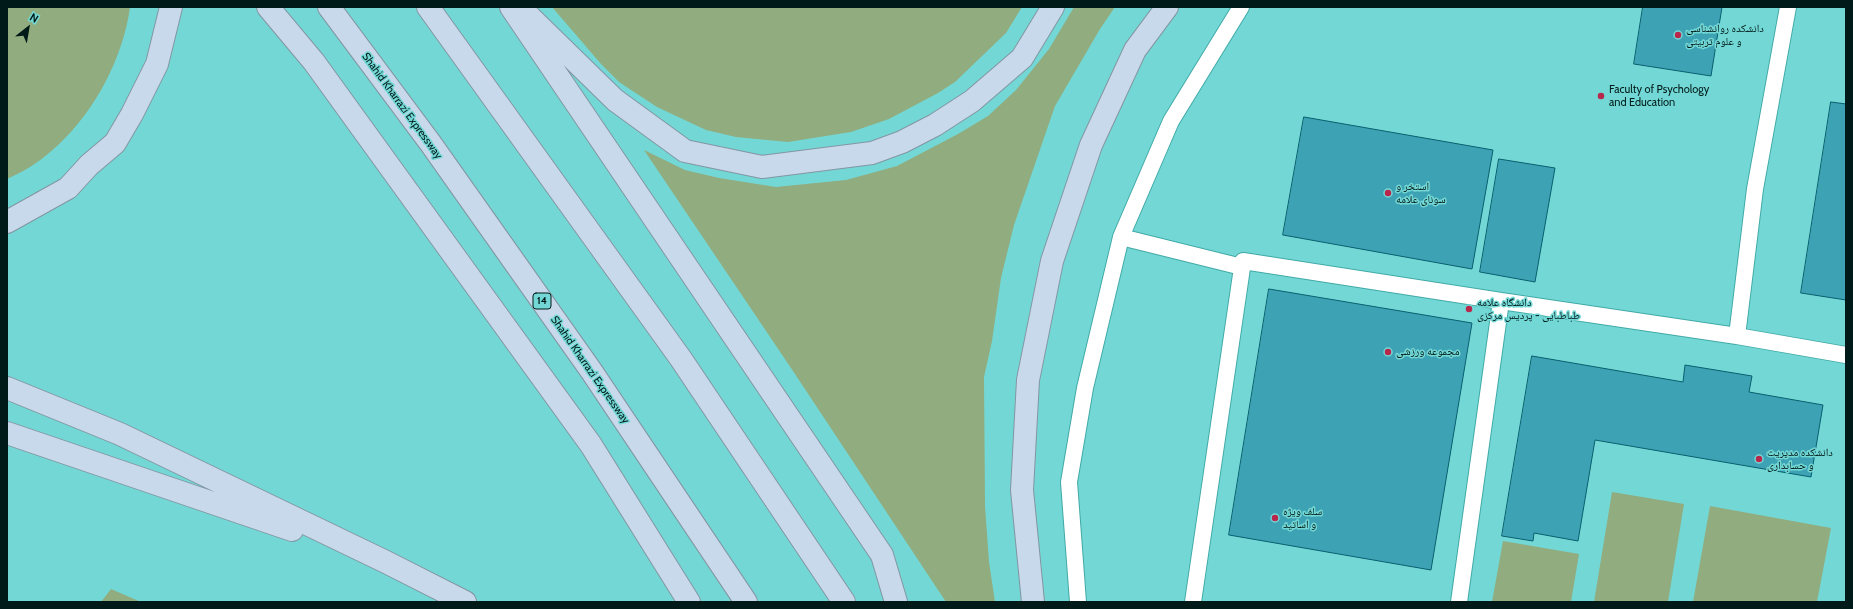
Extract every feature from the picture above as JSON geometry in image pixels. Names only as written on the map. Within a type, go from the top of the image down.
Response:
[{"type":"highway","points":[[7,222],[68,188],[89,165],[115,143],[132,114],[157,64],[171,7]]},
{"type":"highway","points":[[268,7],[314,62],[591,445],[689,602]]},
{"type":"highway","name":"Shahid Kharrazi Expressway","points":[[329,7],[431,144],[592,372],[746,602]]},
{"type":"highway","points":[[428,7],[681,359],[844,602]]},
{"type":"highway","points":[[511,7],[882,555],[896,602]]},
{"type":"highway","points":[[520,7],[615,100],[685,151],[762,167],[872,153],[902,142],[935,125],[972,101],[1022,58],[1053,7]]},
{"type":"highway","points":[[1033,602],[1022,490],[1028,380],[1052,261],[1091,145],[1135,50],[1167,7]]},
{"type":"highway","points":[[7,388],[120,434],[386,562],[465,602]]},
{"type":"highway","points":[[7,433],[386,562]]},
{"type":"lane","points":[[1078,602],[1069,482],[1085,388],[1121,237],[1171,121],[1241,7]]},
{"type":"lane","points":[[1737,336],[1755,189],[1788,7]]},
{"type":"lane","points":[[1121,237],[1242,267]]},
{"type":"lane","points":[[1193,602],[1242,260],[1501,301],[1737,336],[1846,355]]},
{"type":"lane","points":[[1459,602],[1501,301]]},
{"type":"green space","points":[[7,7],[130,7],[125,33],[116,59],[90,108],[72,131],[52,150],[31,167],[7,179]]},
{"type":"green space","points":[[552,7],[1022,7],[1006,33],[955,82],[938,93],[889,119],[851,132],[788,142],[736,137],[706,130],[657,107],[619,82],[601,64]]},
{"type":"green space","points":[[1074,7],[1115,7],[1100,29],[1055,106],[1014,225],[1001,278],[992,341],[984,377],[985,506],[989,562],[995,602],[946,602],[644,150],[685,170],[719,178],[776,187],[846,180],[897,166],[958,134],[988,116],[1016,90],[1049,49]]},
{"type":"green space","points":[[1612,492],[1684,504],[1668,602],[1594,602]]},
{"type":"green space","points":[[1710,506],[1831,528],[1817,602],[1693,602]]},
{"type":"green space","points":[[1503,541],[1579,554],[1571,602],[1492,602]]},
{"type":"green space","points":[[111,589],[141,602],[101,602]]},
{"type":"building","name":"دانشکده روانشناسی و علوم تربیتی","points":[[1643,7],[1722,7],[1711,76],[1634,64]]},
{"type":"building","points":[[1831,102],[1846,104],[1846,300],[1801,293]]},
{"type":"building","name":"استخر و سونای علامه","points":[[1304,117],[1493,150],[1472,269],[1283,235]]},
{"type":"building","points":[[1499,159],[1555,168],[1535,282],[1480,272]]},
{"type":"building","points":[[1269,289],[1472,323],[1431,570],[1229,535]]},
{"type":"building","name":"دانشکده مدیریت و حسابداری","points":[[1532,356],[1683,382],[1685,365],[1752,376],[1749,392],[1823,405],[1811,477],[1595,440],[1578,541],[1534,533],[1533,541],[1502,536]]},
{"type":"place","name":"دانشکده روانشناسی و علوم تربیتی","points":[[1678,35]]},
{"type":"place","name":"Faculty of Psychology and Education","points":[[1601,96]]},
{"type":"place","name":"استخر و سونای علامه","points":[[1388,193]]},
{"type":"place","name":"دانشگاه علامه طباطبایی - پردیس مرکزی","points":[[1469,309]]},
{"type":"place","name":"مجموعه ورزشی","points":[[1388,352]]},
{"type":"place","name":"دانشکده مدیریت و حسابداری","points":[[1759,459]]},
{"type":"place","name":"سلف ویژه و اساتید","points":[[1275,518]]}]
